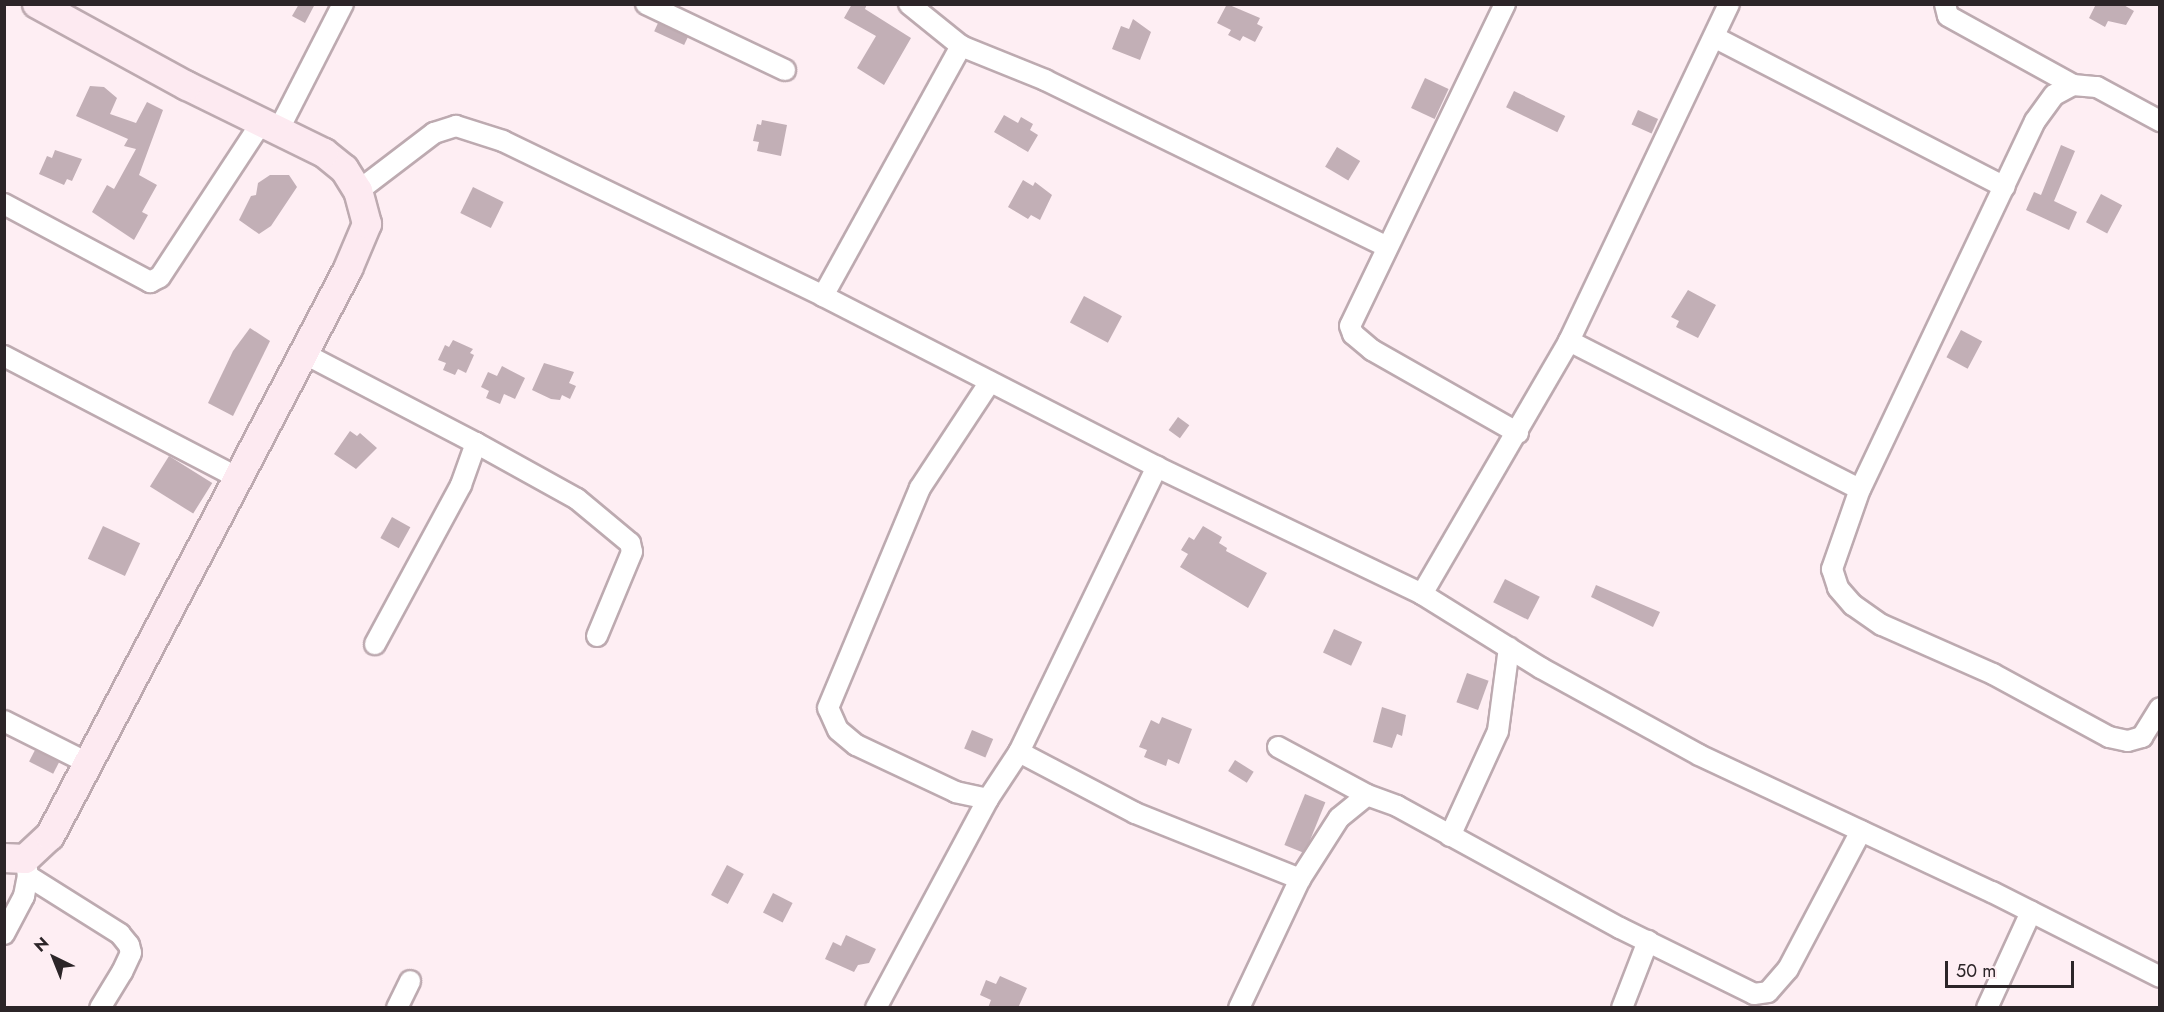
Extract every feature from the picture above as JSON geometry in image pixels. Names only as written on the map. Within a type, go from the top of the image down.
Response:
[{"type":"street","points":[[19,864],[50,836],[348,269],[366,224],[358,190],[344,169],[324,153],[269,128],[37,4]]},
{"type":"street","points":[[4,204],[150,282],[160,277],[269,128],[343,4]]},
{"type":"street","points":[[646,4],[785,70]]},
{"type":"street","points":[[909,4],[961,46],[1045,80],[1386,246]]},
{"type":"street","points":[[1504,4],[1359,301],[1350,326],[1353,334],[1372,350],[1518,433]]},
{"type":"street","points":[[1422,594],[1569,342],[1730,4]]},
{"type":"street","points":[[1945,4],[1948,16],[2073,85],[2097,87],[2160,121]]},
{"type":"street","points":[[1714,37],[2005,187]]},
{"type":"street","points":[[824,296],[961,46]]},
{"type":"street","points":[[2073,85],[2054,95],[2035,121],[1860,489],[1832,569],[1838,588],[1852,605],[1882,625],[1993,674],[2109,737],[2128,741],[2142,736],[2160,708]]},
{"type":"street","points":[[358,190],[413,146],[456,126],[503,141],[824,296],[1157,467],[1422,594],[1509,648],[1699,755],[2031,912],[2160,977]]},
{"type":"street","points":[[1569,342],[1860,489]]},
{"type":"street","points":[[303,353],[476,443],[577,499],[630,543],[632,552],[597,636]]},
{"type":"street","points":[[4,356],[238,478]]},
{"type":"street","points":[[988,799],[956,792],[856,745],[838,730],[828,708],[920,488],[990,382]]},
{"type":"street","points":[[375,644],[461,485],[476,443]]},
{"type":"street","points":[[876,1008],[988,799],[1019,752],[1157,467]]},
{"type":"street","points":[[1450,836],[1498,731],[1509,648]]},
{"type":"street","points":[[4,721],[88,763]]},
{"type":"street","points":[[1278,747],[1367,795],[1397,806],[1648,941],[1754,994],[1768,992],[1788,969],[1861,831]]},
{"type":"street","points":[[1019,752],[1135,813],[1300,879]]},
{"type":"street","points":[[1239,1008],[1300,879],[1339,818],[1357,800],[1367,795]]},
{"type":"street","points":[[4,934],[24,896],[19,864]]},
{"type":"street","points":[[19,864],[120,934],[129,945],[131,953],[100,1008]]},
{"type":"street","points":[[1987,1008],[2031,912]]},
{"type":"street","points":[[1622,1008],[1648,941]]},
{"type":"street","points":[[397,1008],[410,981]]},
{"type":"building","points":[[299,4],[315,4],[305,23],[292,16]]},
{"type":"building","points":[[852,4],[867,4],[865,9],[911,38],[884,85],[857,68],[876,36],[844,18]]},
{"type":"building","points":[[1227,4],[1260,18],[1257,24],[1263,27],[1255,42],[1243,36],[1240,41],[1228,35],[1231,30],[1217,23]]},
{"type":"building","points":[[2096,4],[2122,4],[2134,11],[2126,25],[2108,21],[2105,27],[2089,18]]},
{"type":"building","points":[[1133,19],[1151,32],[1140,60],[1112,49],[1121,26],[1129,29]]},
{"type":"building","points":[[658,23],[688,37],[684,45],[654,31]]},
{"type":"building","points":[[1425,78],[1449,89],[1435,119],[1411,108]]},
{"type":"building","points":[[90,86],[104,87],[117,98],[110,114],[136,123],[147,102],[163,110],[139,175],[157,185],[142,212],[148,215],[134,240],[92,212],[107,185],[114,189],[136,149],[124,146],[128,139],[76,116]]},
{"type":"building","points":[[1514,91],[1565,116],[1557,132],[1506,107]]},
{"type":"building","points":[[1638,110],[1658,119],[1652,134],[1631,125]]},
{"type":"building","points":[[1004,115],[1018,123],[1021,117],[1033,124],[1030,130],[1038,135],[1028,152],[994,132]]},
{"type":"building","points":[[762,120],[787,125],[781,156],[757,151],[759,142],[753,141],[757,124],[761,125]]},
{"type":"building","points":[[2061,145],[2075,151],[2054,201],[2077,212],[2069,230],[2026,210],[2034,192],[2041,195]]},
{"type":"building","points":[[1337,147],[1360,161],[1348,181],[1325,167]]},
{"type":"building","points":[[55,150],[82,159],[72,181],[67,179],[64,185],[39,174],[47,156],[52,158]]},
{"type":"building","points":[[270,175],[289,175],[297,187],[271,226],[259,234],[239,220],[251,196],[256,195],[258,183]]},
{"type":"building","points":[[1023,180],[1033,186],[1035,182],[1052,195],[1040,220],[1031,215],[1028,219],[1008,207]]},
{"type":"building","points":[[473,187],[504,202],[491,228],[460,213]]},
{"type":"building","points":[[2101,194],[2122,205],[2107,234],[2086,222]]},
{"type":"building","points":[[1688,290],[1716,305],[1698,338],[1676,327],[1679,321],[1671,317]]},
{"type":"building","points":[[1084,296],[1122,316],[1108,343],[1070,322]]},
{"type":"building","points":[[250,328],[270,341],[233,416],[208,403],[233,351]]},
{"type":"building","points":[[1961,330],[1982,341],[1968,369],[1946,357]]},
{"type":"building","points":[[453,340],[473,349],[470,353],[474,355],[466,373],[458,369],[455,375],[443,370],[446,363],[438,360],[445,345],[449,347]]},
{"type":"building","points":[[544,363],[574,372],[569,383],[576,386],[570,399],[562,395],[560,400],[551,399],[532,390]]},
{"type":"building","points":[[502,366],[525,378],[515,399],[504,394],[500,404],[486,398],[489,391],[481,387],[488,372],[497,376]]},
{"type":"building","points":[[1178,417],[1189,425],[1180,438],[1169,430]]},
{"type":"building","points":[[350,431],[357,436],[360,433],[377,448],[356,469],[334,454]]},
{"type":"building","points":[[169,456],[212,483],[193,514],[150,487]]},
{"type":"building","points":[[392,517],[410,527],[399,548],[380,538]]},
{"type":"building","points":[[103,526],[140,543],[125,576],[88,559]]},
{"type":"building","points":[[1203,526],[1222,537],[1219,543],[1227,548],[1226,551],[1267,573],[1248,608],[1180,567],[1188,554],[1181,550],[1189,537],[1194,540]]},
{"type":"building","points":[[1505,579],[1540,597],[1528,620],[1493,602]]},
{"type":"building","points":[[1596,585],[1660,612],[1653,627],[1591,597]]},
{"type":"building","points":[[1334,629],[1362,642],[1351,666],[1323,653]]},
{"type":"building","points":[[1467,673],[1489,681],[1478,710],[1456,702]]},
{"type":"building","points":[[1382,707],[1406,715],[1402,736],[1397,734],[1392,748],[1373,742]]},
{"type":"building","points":[[1162,717],[1192,729],[1179,764],[1168,759],[1166,766],[1144,757],[1147,750],[1139,747],[1151,720],[1159,724]]},
{"type":"building","points":[[972,730],[993,739],[985,757],[964,748]]},
{"type":"building","points":[[35,750],[59,762],[53,774],[29,762]]},
{"type":"building","points":[[1235,760],[1254,772],[1247,783],[1228,771]]},
{"type":"building","points":[[1305,794],[1325,802],[1305,853],[1284,845]]},
{"type":"building","points":[[727,865],[744,874],[728,904],[711,895]]},
{"type":"building","points":[[773,893],[793,903],[783,923],[763,913]]},
{"type":"building","points":[[846,935],[876,949],[869,963],[858,965],[854,972],[825,959],[833,942],[841,946]]},
{"type":"building","points":[[1000,976],[1027,988],[1018,1008],[988,1008],[991,1000],[980,995],[986,980],[996,984]]}]
